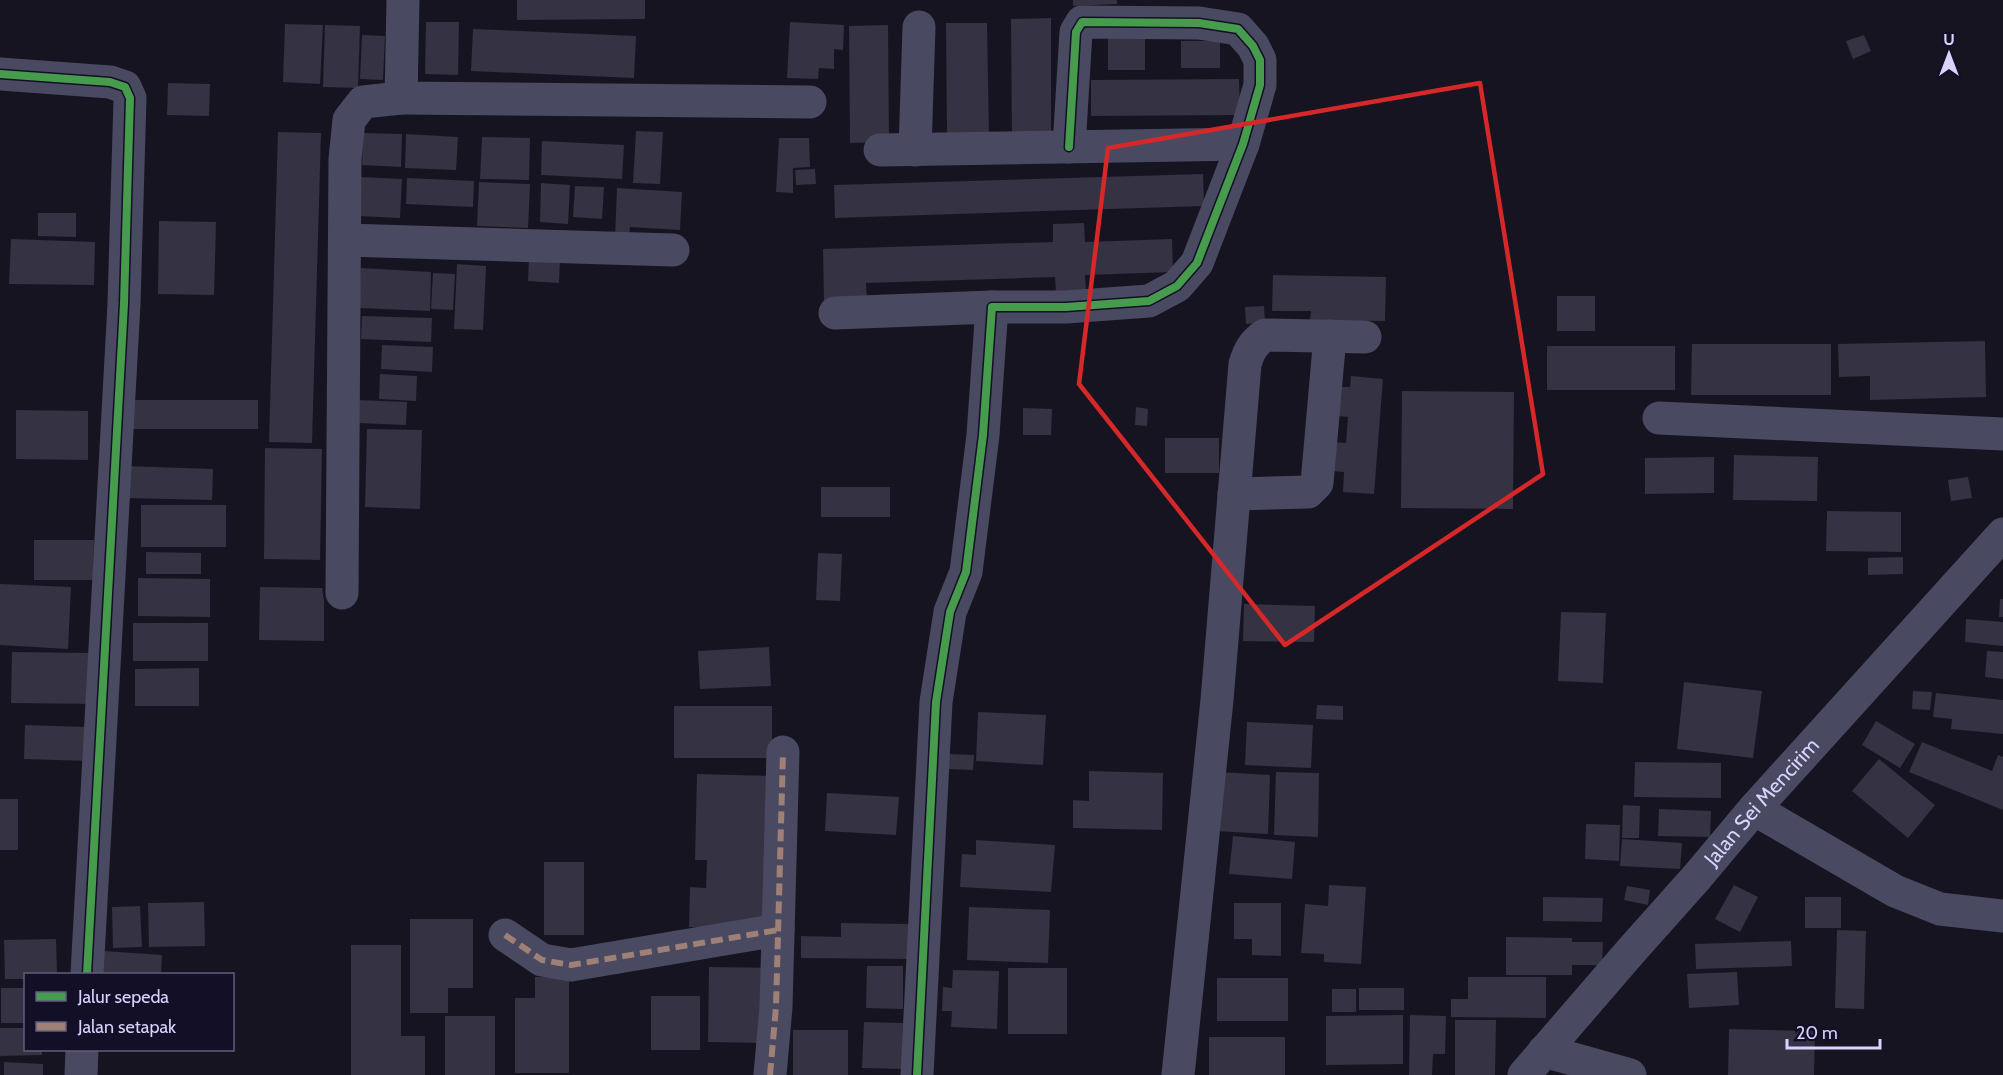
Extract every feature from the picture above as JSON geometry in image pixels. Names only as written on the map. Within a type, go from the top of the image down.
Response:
[{"type":"street","points":[[401,98],[403,0]]},
{"type":"street","points":[[835,313],[991,317],[1066,307],[1149,301],[1177,286],[1197,263],[1243,144],[1260,85],[1260,60],[1254,46],[1238,29],[1136,11],[1082,22],[1076,32],[1070,147]]},
{"type":"street","points":[[915,150],[919,27]]},
{"type":"street","points":[[0,74],[110,82],[125,87],[130,98],[124,304],[87,973]]},
{"type":"street","points":[[342,593],[345,159],[349,120],[363,102],[401,98],[810,102]]},
{"type":"street","points":[[880,150],[1243,144]]},
{"type":"street","points":[[346,240],[673,250]]},
{"type":"street","points":[[917,1075],[936,702],[950,612],[966,572],[983,435],[991,317]]},
{"type":"street","points":[[1178,1075],[1217,700],[1245,364],[1248,353],[1255,342],[1265,335],[1365,337]]},
{"type":"street","points":[[1234,494],[1308,492],[1317,483],[1330,336]]},
{"type":"street","points":[[1659,418],[2003,434]]},
{"type":"street","name":"Jalan Sei Mencirim","points":[[1534,1063],[1755,809],[2003,534]]},
{"type":"street","points":[[770,1075],[776,1007],[783,752]]},
{"type":"street","points":[[1755,809],[1895,891],[1940,909],[2003,916]]},
{"type":"street","points":[[505,935],[542,960],[571,965],[778,930]]},
{"type":"street","points":[[81,1075],[82,1051]]},
{"type":"street","points":[[1534,1063],[1630,1075]]},
{"type":"highlighted area","points":[[1480,83],[1543,474],[1285,645],[1079,384],[1108,148]]},
{"type":"building","points":[[517,0],[645,0],[645,19],[517,20]]},
{"type":"building","points":[[1073,0],[1117,0],[1117,4],[1073,6]]},
{"type":"building","points":[[1051,18],[1051,135],[1012,136],[1011,19]]},
{"type":"building","points":[[426,22],[459,22],[458,75],[425,74]]},
{"type":"building","points":[[790,22],[844,25],[843,50],[834,49],[834,69],[819,68],[818,79],[787,78]]},
{"type":"building","points":[[946,23],[987,23],[989,137],[947,138]]},
{"type":"building","points":[[285,24],[323,25],[320,84],[283,82]]},
{"type":"building","points":[[325,25],[360,26],[358,88],[323,87]]},
{"type":"building","points":[[888,25],[889,142],[850,143],[849,26]]},
{"type":"building","points":[[473,29],[636,36],[634,78],[471,71]]},
{"type":"building","points":[[362,35],[385,36],[383,80],[360,79]]},
{"type":"building","points":[[1864,35],[1871,51],[1853,59],[1846,41]]},
{"type":"building","points":[[1108,38],[1145,38],[1145,70],[1108,70]]},
{"type":"building","points":[[1181,41],[1220,41],[1220,68],[1181,68]]},
{"type":"building","points":[[1239,79],[1240,115],[1091,116],[1091,80]]},
{"type":"building","points":[[168,83],[210,84],[209,116],[167,115]]},
{"type":"building","points":[[636,131],[663,132],[660,184],[633,183]]},
{"type":"building","points":[[278,132],[321,133],[312,443],[269,442]]},
{"type":"building","points":[[363,133],[402,134],[401,167],[362,165]]},
{"type":"building","points":[[406,134],[458,137],[456,170],[405,168]]},
{"type":"building","points":[[482,137],[530,138],[529,180],[480,179]]},
{"type":"building","points":[[779,138],[809,138],[810,167],[793,168],[793,193],[776,192]]},
{"type":"building","points":[[542,141],[624,145],[622,179],[541,175]]},
{"type":"building","points":[[815,169],[816,184],[796,185],[795,170]]},
{"type":"building","points":[[1203,174],[1204,206],[835,218],[834,185]]},
{"type":"building","points":[[360,177],[402,179],[400,218],[358,216]]},
{"type":"building","points":[[407,178],[474,181],[473,207],[406,204]]},
{"type":"building","points":[[479,182],[530,184],[528,228],[477,226]]},
{"type":"building","points":[[541,183],[570,185],[568,224],[540,222]]},
{"type":"building","points":[[575,186],[604,187],[602,219],[573,217]]},
{"type":"building","points":[[617,188],[682,192],[680,230],[630,227],[629,238],[615,238]]},
{"type":"building","points":[[38,213],[76,213],[76,237],[38,236]]},
{"type":"building","points":[[159,221],[216,222],[214,295],[158,294]]},
{"type":"building","points":[[1084,223],[1085,242],[1172,239],[1173,272],[1085,275],[1086,292],[1056,293],[1055,277],[866,283],[867,301],[824,302],[823,249],[1053,242],[1053,224]]},
{"type":"building","points":[[11,239],[95,242],[94,285],[9,284]]},
{"type":"building","points":[[529,258],[560,259],[559,283],[528,281]]},
{"type":"building","points":[[457,264],[486,266],[483,330],[454,329]]},
{"type":"building","points":[[361,268],[431,272],[430,311],[359,308]]},
{"type":"building","points":[[433,273],[455,274],[453,310],[431,309]]},
{"type":"building","points":[[1273,275],[1386,277],[1385,321],[1310,320],[1311,311],[1272,311]]},
{"type":"building","points":[[1557,296],[1595,296],[1595,331],[1557,331]]},
{"type":"building","points":[[1264,306],[1265,323],[1246,324],[1245,307]]},
{"type":"building","points":[[362,316],[432,318],[431,342],[361,339]]},
{"type":"building","points":[[1985,341],[1986,397],[1870,400],[1870,376],[1839,377],[1838,344]]},
{"type":"building","points":[[1692,344],[1831,344],[1831,395],[1691,395]]},
{"type":"building","points":[[382,345],[433,347],[432,372],[381,369]]},
{"type":"building","points":[[1547,346],[1675,346],[1675,390],[1547,390]]},
{"type":"building","points":[[380,374],[417,376],[416,401],[379,399]]},
{"type":"building","points":[[1351,376],[1383,379],[1374,494],[1343,492],[1344,472],[1332,471],[1334,442],[1346,443],[1348,417],[1338,416],[1340,387],[1350,387]]},
{"type":"building","points":[[1402,391],[1514,392],[1513,509],[1401,508]]},
{"type":"building","points":[[125,400],[258,400],[258,429],[125,429]]},
{"type":"building","points":[[359,400],[407,402],[406,425],[358,423]]},
{"type":"building","points":[[1136,407],[1148,409],[1147,426],[1135,425]]},
{"type":"building","points":[[1023,408],[1052,409],[1051,435],[1023,435]]},
{"type":"building","points":[[16,410],[88,411],[88,460],[16,459]]},
{"type":"building","points":[[367,429],[422,430],[420,509],[365,507]]},
{"type":"building","points":[[1165,438],[1219,438],[1219,473],[1165,473]]},
{"type":"building","points":[[265,448],[322,449],[320,560],[264,559]]},
{"type":"building","points":[[1734,455],[1818,457],[1817,501],[1733,500]]},
{"type":"building","points":[[1714,457],[1714,493],[1645,494],[1645,458]]},
{"type":"building","points":[[124,466],[213,469],[212,500],[123,498]]},
{"type":"building","points":[[1968,477],[1972,498],[1951,501],[1948,480]]},
{"type":"building","points":[[821,487],[890,487],[890,517],[821,517]]},
{"type":"building","points":[[141,505],[226,505],[226,547],[141,547]]},
{"type":"building","points":[[1827,511],[1901,512],[1901,552],[1826,551]]},
{"type":"building","points":[[34,540],[94,540],[93,580],[34,580]]},
{"type":"building","points":[[146,552],[201,553],[201,574],[146,574]]},
{"type":"building","points":[[818,553],[842,554],[840,601],[816,600]]},
{"type":"building","points":[[1903,557],[1903,574],[1868,575],[1868,558]]},
{"type":"building","points":[[138,578],[210,579],[210,617],[138,616]]},
{"type":"building","points":[[0,584],[71,587],[68,649],[0,645]]},
{"type":"building","points":[[260,587],[322,588],[324,641],[259,640]]},
{"type":"building","points":[[2000,599],[2003,599],[2003,617],[1999,617]]},
{"type":"building","points":[[1244,604],[1315,606],[1314,642],[1243,641]]},
{"type":"building","points":[[1561,612],[1606,613],[1603,683],[1558,681]]},
{"type":"building","points":[[1966,619],[2003,622],[2003,646],[1965,642]]},
{"type":"building","points":[[133,623],[208,623],[208,661],[133,661]]},
{"type":"building","points":[[769,647],[771,686],[700,689],[698,651]]},
{"type":"building","points":[[1987,651],[2003,652],[2003,679],[1985,677]]},
{"type":"building","points":[[12,652],[94,653],[94,704],[11,703]]},
{"type":"building","points":[[199,668],[199,706],[135,706],[135,669]]},
{"type":"building","points":[[1684,682],[1762,691],[1753,758],[1677,749]]},
{"type":"building","points":[[1913,691],[1932,692],[1930,710],[1912,709]]},
{"type":"building","points":[[1936,693],[2003,700],[2003,734],[1951,729],[1952,719],[1933,717]]},
{"type":"building","points":[[1317,705],[1343,706],[1343,720],[1316,719]]},
{"type":"building","points":[[674,706],[772,706],[772,758],[674,758]]},
{"type":"building","points":[[978,712],[1046,715],[1043,765],[976,761]]},
{"type":"building","points":[[1876,721],[1915,744],[1900,768],[1862,745]]},
{"type":"building","points":[[1247,722],[1313,725],[1311,768],[1245,765]]},
{"type":"building","points":[[25,725],[88,727],[87,761],[24,759]]},
{"type":"building","points":[[1922,742],[1992,771],[1998,755],[2003,757],[2003,810],[1909,772]]},
{"type":"building","points":[[947,754],[974,755],[973,770],[947,769]]},
{"type":"building","points":[[1879,759],[1935,805],[1908,838],[1852,791]]},
{"type":"building","points":[[1635,762],[1721,763],[1721,798],[1634,797]]},
{"type":"building","points":[[1089,771],[1163,773],[1162,830],[1073,828],[1073,800],[1089,801]]},
{"type":"building","points":[[1218,772],[1270,775],[1268,834],[1215,831]]},
{"type":"building","points":[[1276,772],[1319,773],[1318,837],[1274,835]]},
{"type":"building","points":[[697,774],[777,776],[762,929],[689,927],[690,887],[706,888],[707,860],[695,860]]},
{"type":"building","points":[[827,793],[899,797],[896,835],[825,831]]},
{"type":"building","points":[[0,799],[18,799],[18,850],[0,850]]},
{"type":"building","points":[[1623,805],[1640,806],[1639,838],[1622,838]]},
{"type":"building","points":[[1659,809],[1711,811],[1710,837],[1658,836]]},
{"type":"building","points":[[1586,824],[1620,825],[1619,861],[1585,859]]},
{"type":"building","points":[[1233,836],[1295,842],[1292,879],[1229,874]]},
{"type":"building","points":[[1622,839],[1682,843],[1680,869],[1620,866]]},
{"type":"building","points":[[976,840],[1055,845],[1051,892],[960,887],[962,854],[976,855]]},
{"type":"building","points":[[544,862],[584,862],[584,935],[544,935]]},
{"type":"building","points":[[1329,885],[1366,887],[1361,964],[1324,962],[1324,954],[1301,953],[1305,904],[1328,906]]},
{"type":"building","points":[[1734,885],[1758,897],[1740,932],[1715,919]]},
{"type":"building","points":[[1627,886],[1650,890],[1648,905],[1624,900]]},
{"type":"building","points":[[1543,897],[1603,898],[1602,922],[1543,921]]},
{"type":"building","points":[[1805,897],[1841,897],[1841,928],[1805,928]]},
{"type":"building","points":[[204,902],[205,946],[149,947],[148,903]]},
{"type":"building","points":[[1234,903],[1281,903],[1281,956],[1252,955],[1252,939],[1234,939]]},
{"type":"building","points":[[140,906],[142,947],[113,948],[112,907]]},
{"type":"building","points":[[969,907],[1050,910],[1048,963],[967,960]]},
{"type":"building","points":[[410,919],[473,919],[473,988],[448,988],[448,1013],[410,1013]]},
{"type":"building","points":[[841,923],[910,924],[909,959],[801,958],[801,936],[841,937]]},
{"type":"building","points":[[1837,930],[1866,931],[1864,1009],[1835,1008]]},
{"type":"building","points":[[1506,937],[1572,938],[1572,942],[1603,942],[1602,965],[1572,965],[1572,975],[1506,975]]},
{"type":"building","points":[[56,939],[57,973],[24,973],[24,979],[5,979],[4,940]]},
{"type":"building","points":[[1791,941],[1792,966],[1696,969],[1695,944]]},
{"type":"building","points":[[351,945],[401,945],[401,1036],[425,1036],[425,1075],[351,1075]]},
{"type":"building","points":[[104,951],[162,955],[161,973],[102,973]]},
{"type":"building","points":[[867,966],[903,966],[903,1009],[866,1008]]},
{"type":"building","points":[[709,967],[772,968],[771,1043],[708,1042]]},
{"type":"building","points":[[1008,968],[1067,968],[1067,1034],[1008,1034]]},
{"type":"building","points":[[953,970],[999,971],[997,1029],[951,1027],[952,1011],[942,1011],[943,987],[952,988]]},
{"type":"building","points":[[1737,972],[1739,1005],[1689,1008],[1687,974]]},
{"type":"building","points":[[535,977],[569,977],[569,1073],[515,1073],[515,998],[535,998]]},
{"type":"building","points":[[1468,977],[1546,977],[1546,1018],[1451,1017],[1451,999],[1468,999]]},
{"type":"building","points":[[1217,978],[1288,978],[1288,1021],[1217,1021]]},
{"type":"building","points":[[1,988],[24,988],[24,1023],[1,1023]]},
{"type":"building","points":[[1359,988],[1404,988],[1404,1010],[1359,1010]]},
{"type":"building","points":[[1332,989],[1356,989],[1356,1012],[1332,1012]]},
{"type":"building","points":[[651,996],[700,996],[700,1050],[651,1050]]},
{"type":"building","points":[[1403,1015],[1403,1064],[1326,1065],[1326,1016]]},
{"type":"building","points":[[1410,1015],[1446,1016],[1445,1054],[1433,1054],[1432,1075],[1409,1075]]},
{"type":"building","points":[[445,1016],[495,1016],[495,1075],[445,1075]]},
{"type":"building","points":[[1455,1020],[1496,1020],[1495,1075],[1455,1075]]},
{"type":"building","points":[[864,1022],[903,1023],[902,1069],[862,1068]]},
{"type":"building","points":[[0,1028],[24,1028],[24,1051],[42,1051],[42,1055],[0,1056]]},
{"type":"building","points":[[1729,1029],[1815,1031],[1814,1075],[1728,1075]]},
{"type":"building","points":[[793,1030],[848,1030],[848,1075],[793,1075]]},
{"type":"building","points":[[1209,1037],[1285,1037],[1285,1075],[1209,1075]]},
{"type":"building","points":[[4,1062],[43,1064],[43,1075],[4,1075]]},
{"type":"marked path","points":[[770,1075],[776,1007],[783,752]]},
{"type":"marked path","points":[[505,935],[542,960],[571,965],[778,930]]},
{"type":"cycle path","points":[[917,1075],[936,702],[950,612],[966,572],[983,435],[992,307],[1066,307],[1149,301],[1177,286],[1197,263],[1243,144],[1260,85],[1260,60],[1253,46],[1238,29],[1199,23],[1082,22],[1076,32],[1069,147]]},
{"type":"cycle path","points":[[0,74],[110,82],[125,87],[130,98],[124,304],[87,973]]}]
